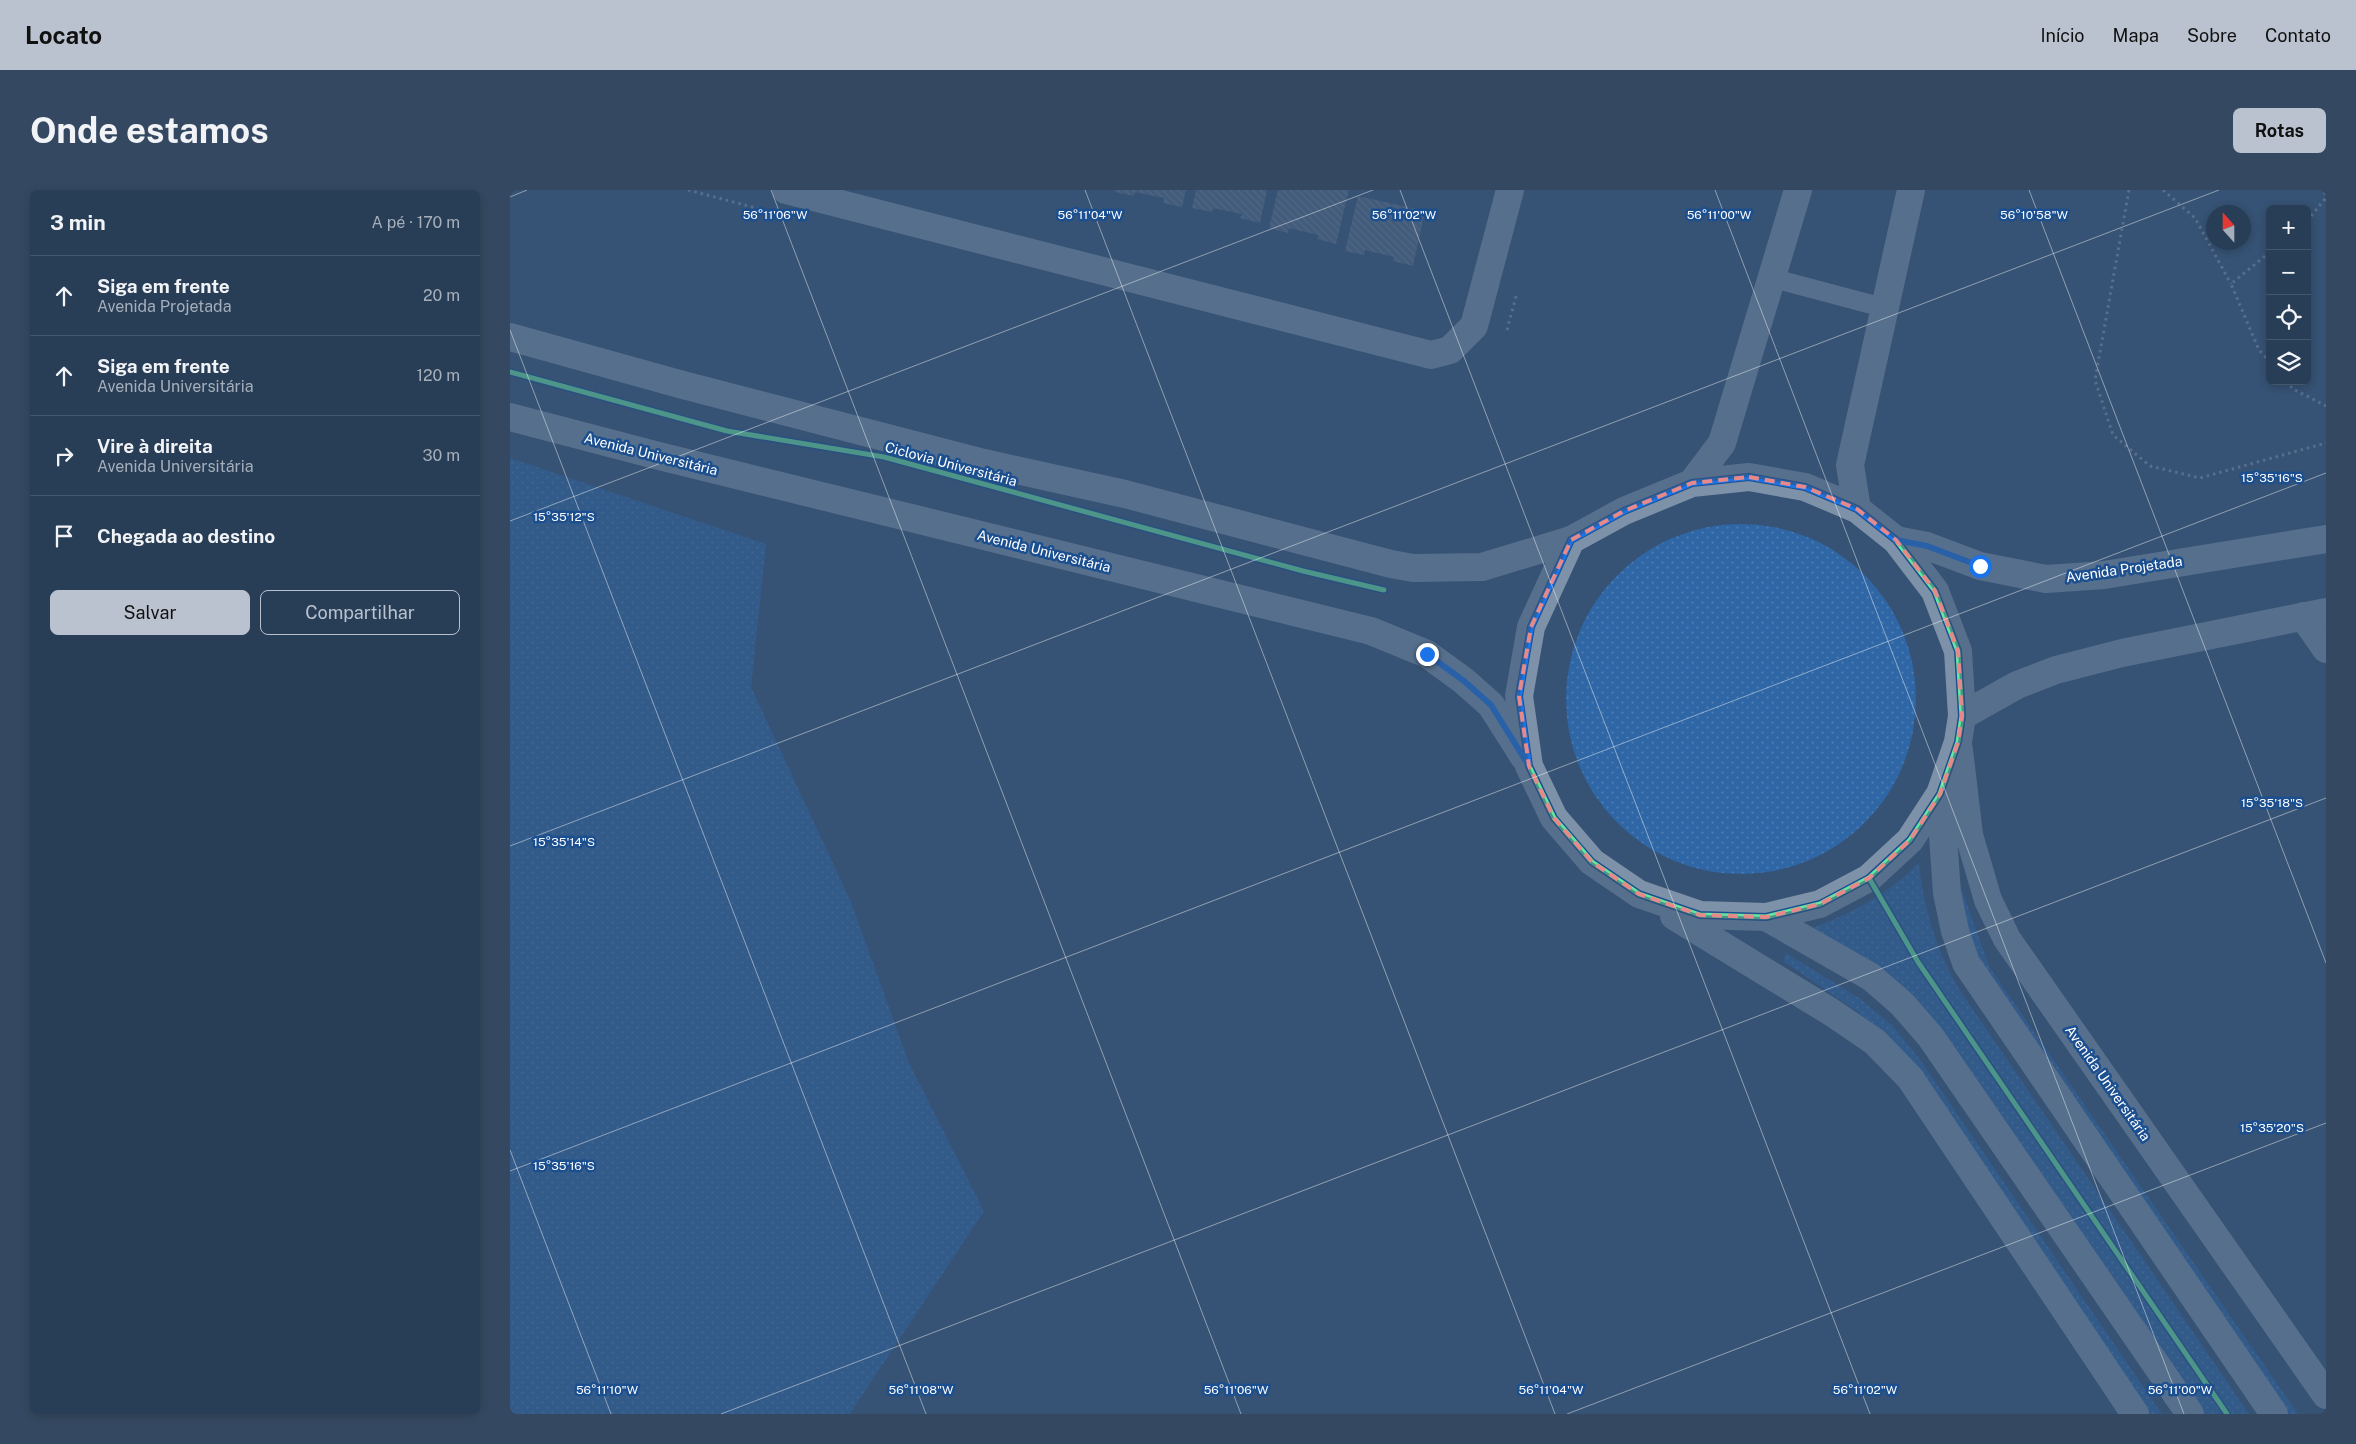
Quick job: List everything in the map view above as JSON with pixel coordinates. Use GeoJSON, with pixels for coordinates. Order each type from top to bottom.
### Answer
{"type":"FeatureCollection","features":[{"type":"Feature","properties":{"kind":"street"},"geometry":{"type":"LineString","coordinates":[[786,190],[1431,355],[1450,350],[1474,326],[1510,190]]}},
{"type":"Feature","properties":{"kind":"street"},"geometry":{"type":"LineString","coordinates":[[1692,483],[1722,443],[1798,190]]}},
{"type":"Feature","properties":{"kind":"street"},"geometry":{"type":"LineString","coordinates":[[1857,509],[1850,465],[1911,190]]}},
{"type":"Feature","properties":{"kind":"street","name":"Avenida Universitária"},"geometry":{"type":"LineString","coordinates":[[510,337],[683,386],[984,464],[1125,494],[1391,564],[1413,568],[1482,567],[1571,540],[1624,511],[1692,483],[1749,477],[1805,487],[1857,509],[1896,540],[1935,591],[1958,651],[1962,716],[1958,742],[1940,794],[1910,840],[1869,878],[1820,904],[1766,917],[1700,915],[1638,894]]}},
{"type":"Feature","properties":{"kind":"street","name":"Avenida Universitária"},"geometry":{"type":"LineString","coordinates":[[510,417],[659,456],[1372,631],[1427,654],[1464,681],[1491,705],[1529,766],[1554,818],[1592,862],[1638,894],[1831,1012],[1875,1042],[1910,1078],[2135,1414]]}},
{"type":"Feature","properties":{"kind":"street","name":"Avenida Projetada"},"geometry":{"type":"LineString","coordinates":[[1896,540],[1927,546],[1980,566],[2046,580],[2104,575],[2326,539]]}},
{"type":"Feature","properties":{"kind":"street","name":"Avenida Universitária"},"geometry":{"type":"LineString","coordinates":[[1529,766],[1519,696],[1531,627],[1571,540]]}},
{"type":"Feature","properties":{"kind":"street"},"geometry":{"type":"LineString","coordinates":[[1962,716],[2017,685],[2056,670],[2122,653],[2314,614],[2326,649]]}},
{"type":"Feature","properties":{"kind":"street","name":"Avenida Universitária"},"geometry":{"type":"LineString","coordinates":[[1958,742],[1968,835],[1988,900],[2007,939],[2326,1395]]}},
{"type":"Feature","properties":{"kind":"street","name":"Avenida Universitária"},"geometry":{"type":"LineString","coordinates":[[1940,794],[1947,893],[1955,932],[1966,963],[2274,1414]]}},
{"type":"Feature","properties":{"kind":"street","name":"Avenida Universitária"},"geometry":{"type":"LineString","coordinates":[[1766,917],[1871,976],[1902,1004],[1930,1036],[2190,1414]]}},
{"type":"Feature","properties":{"kind":"lane"},"geometry":{"type":"LineString","coordinates":[[1772,278],[1885,308]]}},
{"type":"Feature","properties":{"kind":"path"},"geometry":{"type":"LineString","coordinates":[[2129,190],[2096,380],[2112,435],[2150,466],[2200,478],[2326,443]]}},
{"type":"Feature","properties":{"kind":"path"},"geometry":{"type":"LineString","coordinates":[[2163,190],[2195,218],[2231,284],[2259,350],[2266,358]]}},
{"type":"Feature","properties":{"kind":"path"},"geometry":{"type":"LineString","coordinates":[[2311,216],[2325,199],[2325,190]]}},
{"type":"Feature","properties":{"kind":"path"},"geometry":{"type":"LineString","coordinates":[[2231,284],[2266,255]]}},
{"type":"Feature","properties":{"kind":"path"},"geometry":{"type":"LineString","coordinates":[[2290,385],[2293,389],[2326,406]]}},
{"type":"Feature","properties":{"kind":"highlighted area"},"geometry":{"type":"Polygon","coordinates":[[[1749,477],[1805,487],[1857,509],[1896,540],[1935,591],[1958,651],[1962,716],[1958,742],[1940,794],[1910,840],[1869,878],[1820,904],[1766,917],[1700,915],[1639,894],[1592,862],[1554,818],[1529,766],[1519,696],[1531,627],[1571,540],[1624,511],[1692,483],[1749,477]]]}},
{"type":"Feature","properties":{"kind":"shaded area"},"geometry":{"type":"Polygon","coordinates":[[[510,458],[766,544],[751,687],[851,902],[909,1063],[984,1211],[850,1414],[510,1414],[510,458]]]}},
{"type":"Feature","properties":{"kind":"shaded area"},"geometry":{"type":"Polygon","coordinates":[[[1741,524],[1775,527],[1808,537],[1838,553],[1865,575],[1887,602],[1903,632],[1913,665],[1916,699],[1913,733],[1903,766],[1887,796],[1865,823],[1838,845],[1808,861],[1775,871],[1741,874],[1707,871],[1674,861],[1644,845],[1617,823],[1595,796],[1579,766],[1569,733],[1566,699],[1569,665],[1579,632],[1595,602],[1617,575],[1644,553],[1674,537],[1707,527],[1741,524]]]}},
{"type":"Feature","properties":{"kind":"shaded area"},"geometry":{"type":"Polygon","coordinates":[[[1951,860],[1990,968],[2298,1414],[2283,1414],[1971,953],[1951,860]]]}},
{"type":"Feature","properties":{"kind":"shaded area"},"geometry":{"type":"Polygon","coordinates":[[[1919,863],[1927,911],[1943,957],[1957,986],[2249,1414],[2198,1414],[1937,1032],[1807,930],[1867,903],[1892,886],[1919,863]]]}},
{"type":"Feature","properties":{"kind":"shaded area"},"geometry":{"type":"Polygon","coordinates":[[[1786,953],[1859,998],[1892,1025],[1919,1058],[2162,1414],[2144,1414],[1879,1032],[1855,1010],[1783,961],[1786,953]]]}},
{"type":"Feature","properties":{"kind":"building"},"geometry":{"type":"Polygon","coordinates":[[[1115,190],[1186,190],[1182,207],[1163,203],[1164,198],[1135,192],[1134,196],[1115,192],[1115,190]]]}},
{"type":"Feature","properties":{"kind":"building"},"geometry":{"type":"Polygon","coordinates":[[[1196,190],[1267,190],[1260,223],[1240,218],[1242,214],[1213,208],[1212,212],[1192,208],[1196,190]]]}},
{"type":"Feature","properties":{"kind":"building"},"geometry":{"type":"Polygon","coordinates":[[[1278,190],[1349,190],[1336,244],[1317,239],[1318,235],[1289,228],[1288,233],[1269,228],[1278,190]]]}},
{"type":"Feature","properties":{"kind":"building"},"geometry":{"type":"Polygon","coordinates":[[[1358,196],[1425,211],[1413,266],[1393,261],[1394,257],[1365,250],[1364,255],[1345,251],[1358,196]]]}},
{"type":"Feature","properties":{"kind":"cycle path","name":"Ciclovia Universitária"},"geometry":{"type":"LineString","coordinates":[[510,372],[727,431],[884,457],[1303,571],[1384,590]]}},
{"type":"Feature","properties":{"kind":"cycle path"},"geometry":{"type":"LineString","coordinates":[[1749,477],[1805,487],[1857,509],[1896,540],[1935,591],[1958,651],[1962,716],[1958,742],[1940,794],[1910,840],[1869,878],[1820,904],[1766,917],[1700,915],[1639,894],[1592,862],[1554,818],[1529,766],[1519,696],[1531,627],[1571,540],[1624,511],[1692,483],[1749,477]]}},
{"type":"Feature","properties":{"kind":"cycle path"},"geometry":{"type":"LineString","coordinates":[[1869,878],[1918,962],[2227,1414]]}},
{"type":"Feature","properties":{"kind":"route"},"geometry":{"type":"LineString","coordinates":[[1427,654],[1464,681],[1491,705],[1529,766],[1519,696],[1531,627],[1571,540],[1624,511],[1692,483],[1749,477],[1805,487],[1857,509],[1896,540],[1927,546],[1980,566]]}}]}
